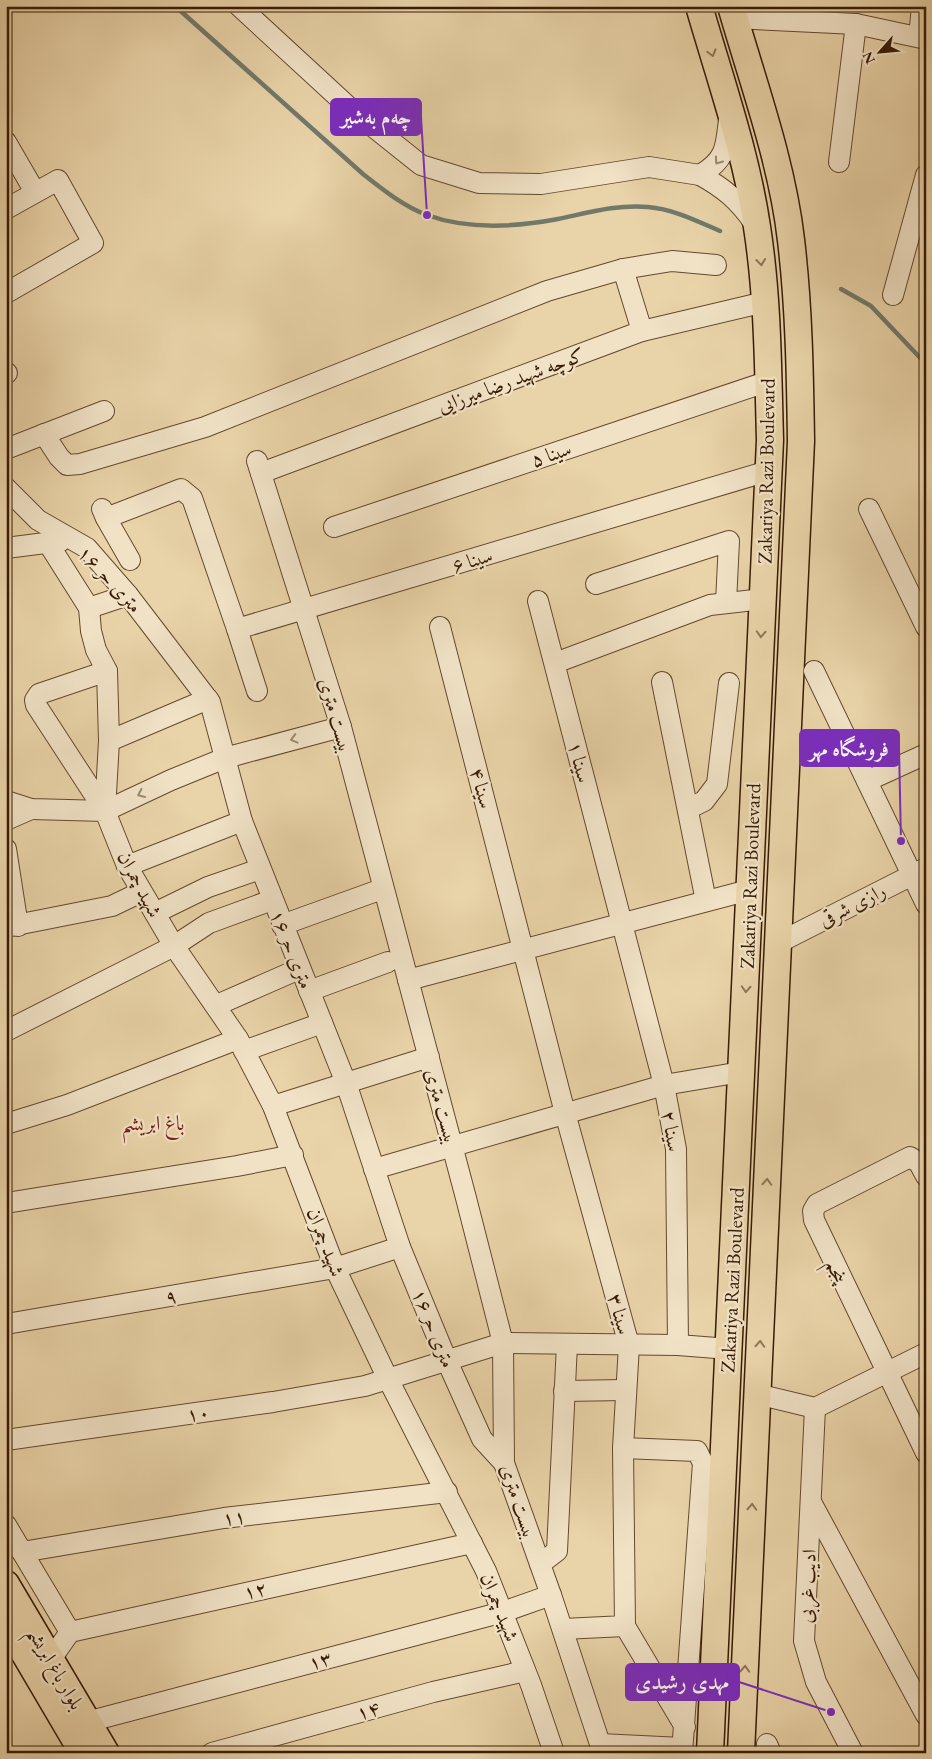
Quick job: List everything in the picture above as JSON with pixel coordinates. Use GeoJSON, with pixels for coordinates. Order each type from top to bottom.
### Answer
{"type":"FeatureCollection","features":[{"type":"Feature","properties":{"kind":"main road","name":"Zakariya Razi Boulevard"},"geometry":{"type":"LineString","coordinates":[[699,6],[748,180],[757,227],[765,302],[769,381],[768,471],[729,1349],[712,1486],[711,1741]]}},
{"type":"Feature","properties":{"kind":"main road","name":"Zakariya Razi Boulevard"},"geometry":{"type":"LineString","coordinates":[[733,12],[778,173],[791,240],[799,344],[801,441],[741,1753]]}},
{"type":"Feature","properties":{"kind":"main road"},"geometry":{"type":"LineString","coordinates":[[748,941],[778,943]]}},
{"type":"Feature","properties":{"kind":"main road","name":"بلوار باغ ابریشم"},"geometry":{"type":"LineString","coordinates":[[6,1584],[51,1672],[75,1713],[106,1753]]}},
{"type":"Feature","properties":{"kind":"main road","name":"بلوار باغ ابریشم"},"geometry":{"type":"LineString","coordinates":[[6,1622],[51,1672]]}},
{"type":"Feature","properties":{"kind":"main road","name":"بلوار باغ ابریشم"},"geometry":{"type":"LineString","coordinates":[[75,1713],[83,1753]]}},
{"type":"Feature","properties":{"kind":"street"},"geometry":{"type":"LineString","coordinates":[[239,6],[352,110],[421,165],[479,182],[541,184],[649,167],[700,175],[719,185],[740,203],[757,227]]}},
{"type":"Feature","properties":{"kind":"street"},"geometry":{"type":"LineString","coordinates":[[733,12],[851,18],[922,38],[922,6]]}},
{"type":"Feature","properties":{"kind":"street"},"geometry":{"type":"LineString","coordinates":[[839,162],[851,18]]}},
{"type":"Feature","properties":{"kind":"street"},"geometry":{"type":"LineString","coordinates":[[700,175],[715,167],[726,150],[730,115]]}},
{"type":"Feature","properties":{"kind":"street"},"geometry":{"type":"LineString","coordinates":[[6,142],[35,192]]}},
{"type":"Feature","properties":{"kind":"street"},"geometry":{"type":"LineString","coordinates":[[894,295],[926,174]]}},
{"type":"Feature","properties":{"kind":"street"},"geometry":{"type":"LineString","coordinates":[[6,209],[58,180],[93,243],[6,293]]}},
{"type":"Feature","properties":{"kind":"street"},"geometry":{"type":"LineString","coordinates":[[44,434],[58,457],[67,465],[80,464],[205,428],[547,291],[623,269],[672,261],[716,265]]}},
{"type":"Feature","properties":{"kind":"street"},"geometry":{"type":"LineString","coordinates":[[623,269],[642,331]]}},
{"type":"Feature","properties":{"kind":"street","name":"کوچه شهید رضا میرزایی"},"geometry":{"type":"LineString","coordinates":[[259,467],[642,331],[765,302]]}},
{"type":"Feature","properties":{"kind":"street","name":"سینا ۵"},"geometry":{"type":"LineString","coordinates":[[334,527],[769,381]]}},
{"type":"Feature","properties":{"kind":"street"},"geometry":{"type":"LineString","coordinates":[[6,448],[104,411]]}},
{"type":"Feature","properties":{"kind":"street","name":"بیست متری"},"geometry":{"type":"LineString","coordinates":[[259,467],[341,727],[382,889],[452,1144],[502,1343],[504,1463],[563,1629],[601,1748]]}},
{"type":"Feature","properties":{"kind":"street","name":"سینا ۶"},"geometry":{"type":"LineString","coordinates":[[237,629],[768,471]]}},
{"type":"Feature","properties":{"kind":"street","name":"۱۶ متری حر"},"geometry":{"type":"LineString","coordinates":[[6,488],[38,520],[88,548],[128,595],[208,699],[242,821],[346,1083],[400,1247],[447,1361],[482,1439],[504,1463]]}},
{"type":"Feature","properties":{"kind":"street"},"geometry":{"type":"LineString","coordinates":[[130,560],[104,514],[181,489],[187,492],[192,498],[257,691]]}},
{"type":"Feature","properties":{"kind":"street"},"geometry":{"type":"LineString","coordinates":[[869,509],[926,627]]}},
{"type":"Feature","properties":{"kind":"street"},"geometry":{"type":"LineString","coordinates":[[6,548],[73,540]]}},
{"type":"Feature","properties":{"kind":"street"},"geometry":{"type":"LineString","coordinates":[[596,584],[729,541],[726,603]]}},
{"type":"Feature","properties":{"kind":"street"},"geometry":{"type":"LineString","coordinates":[[48,543],[89,608],[90,632],[107,671],[109,741],[105,811]]}},
{"type":"Feature","properties":{"kind":"street"},"geometry":{"type":"LineString","coordinates":[[89,608],[128,595]]}},
{"type":"Feature","properties":{"kind":"street"},"geometry":{"type":"LineString","coordinates":[[555,663],[710,605],[762,599]]}},
{"type":"Feature","properties":{"kind":"street","name":"۱ سینا"},"geometry":{"type":"LineString","coordinates":[[538,601],[621,924]]}},
{"type":"Feature","properties":{"kind":"street","name":"سینا ۴"},"geometry":{"type":"LineString","coordinates":[[440,627],[524,950]]}},
{"type":"Feature","properties":{"kind":"street"},"geometry":{"type":"LineString","coordinates":[[105,811],[36,706],[35,700],[39,694],[107,671]]}},
{"type":"Feature","properties":{"kind":"street"},"geometry":{"type":"LineString","coordinates":[[814,671],[867,782],[918,872],[926,904]]}},
{"type":"Feature","properties":{"kind":"street"},"geometry":{"type":"LineString","coordinates":[[662,682],[706,901]]}},
{"type":"Feature","properties":{"kind":"street"},"geometry":{"type":"LineString","coordinates":[[688,809],[704,800],[717,784],[729,683]]}},
{"type":"Feature","properties":{"kind":"street"},"geometry":{"type":"LineString","coordinates":[[109,741],[208,699]]}},
{"type":"Feature","properties":{"kind":"street"},"geometry":{"type":"LineString","coordinates":[[6,801],[31,809],[105,811],[171,780],[225,758],[341,727]]}},
{"type":"Feature","properties":{"kind":"street"},"geometry":{"type":"LineString","coordinates":[[867,782],[926,754]]}},
{"type":"Feature","properties":{"kind":"street"},"geometry":{"type":"LineString","coordinates":[[6,820],[31,809]]}},
{"type":"Feature","properties":{"kind":"street","name":"شهید چمران"},"geometry":{"type":"LineString","coordinates":[[105,811],[127,866],[174,946],[217,1005],[241,1045],[272,1106],[293,1155],[335,1268],[388,1379],[472,1543],[502,1612],[554,1753]]}},
{"type":"Feature","properties":{"kind":"street"},"geometry":{"type":"LineString","coordinates":[[127,866],[242,821]]}},
{"type":"Feature","properties":{"kind":"street"},"geometry":{"type":"LineString","coordinates":[[6,849],[12,927],[112,906],[142,892]]}},
{"type":"Feature","properties":{"kind":"street"},"geometry":{"type":"LineString","coordinates":[[155,913],[208,887],[260,869]]}},
{"type":"Feature","properties":{"kind":"street","name":"رازی شرقی"},"geometry":{"type":"LineString","coordinates":[[778,943],[918,872]]}},
{"type":"Feature","properties":{"kind":"street"},"geometry":{"type":"LineString","coordinates":[[282,925],[382,889]]}},
{"type":"Feature","properties":{"kind":"street"},"geometry":{"type":"LineString","coordinates":[[408,980],[749,890]]}},
{"type":"Feature","properties":{"kind":"street"},"geometry":{"type":"LineString","coordinates":[[6,1031],[174,946],[209,923],[272,900]]}},
{"type":"Feature","properties":{"kind":"street","name":"سینا ۲"},"geometry":{"type":"LineString","coordinates":[[621,924],[664,1085],[676,1149],[678,1345]]}},
{"type":"Feature","properties":{"kind":"street","name":"سینا ۳"},"geometry":{"type":"LineString","coordinates":[[524,950],[565,1113],[629,1345],[623,1448],[625,1626]]}},
{"type":"Feature","properties":{"kind":"street"},"geometry":{"type":"LineString","coordinates":[[308,991],[388,962]]}},
{"type":"Feature","properties":{"kind":"street"},"geometry":{"type":"LineString","coordinates":[[217,1005],[299,968]]}},
{"type":"Feature","properties":{"kind":"street"},"geometry":{"type":"LineString","coordinates":[[6,1124],[241,1045],[322,1023]]}},
{"type":"Feature","properties":{"kind":"street"},"geometry":{"type":"LineString","coordinates":[[272,1106],[429,1057]]}},
{"type":"Feature","properties":{"kind":"street"},"geometry":{"type":"LineString","coordinates":[[374,1169],[452,1144],[664,1085],[741,1072]]}},
{"type":"Feature","properties":{"kind":"street"},"geometry":{"type":"LineString","coordinates":[[6,1202],[236,1166],[293,1155]]}},
{"type":"Feature","properties":{"kind":"street","name":"پنجم"},"geometry":{"type":"LineString","coordinates":[[926,1176],[919,1163],[910,1157],[817,1204],[813,1211],[814,1220],[886,1374],[926,1453]]}},
{"type":"Feature","properties":{"kind":"street","name":"۹"},"geometry":{"type":"LineString","coordinates":[[6,1324],[335,1268],[400,1247]]}},
{"type":"Feature","properties":{"kind":"street","name":"۱۰"},"geometry":{"type":"LineString","coordinates":[[6,1440],[273,1402],[365,1386],[502,1343],[678,1345],[729,1349]]}},
{"type":"Feature","properties":{"kind":"street"},"geometry":{"type":"LineString","coordinates":[[540,1564],[557,1550],[567,1344]]}},
{"type":"Feature","properties":{"kind":"street"},"geometry":{"type":"LineString","coordinates":[[758,1394],[815,1408],[926,1353]]}},
{"type":"Feature","properties":{"kind":"street"},"geometry":{"type":"LineString","coordinates":[[564,1391],[625,1390]]}},
{"type":"Feature","properties":{"kind":"street","name":"ادیب غربی"},"geometry":{"type":"LineString","coordinates":[[815,1408],[804,1641],[816,1682],[853,1753]]}},
{"type":"Feature","properties":{"kind":"street"},"geometry":{"type":"LineString","coordinates":[[601,1748],[682,1751],[712,1486],[697,1450],[623,1448]]}},
{"type":"Feature","properties":{"kind":"street","name":"۱۱"},"geometry":{"type":"LineString","coordinates":[[22,1552],[224,1518],[447,1492]]}},
{"type":"Feature","properties":{"kind":"street"},"geometry":{"type":"LineString","coordinates":[[811,1502],[926,1715]]}},
{"type":"Feature","properties":{"kind":"street"},"geometry":{"type":"LineString","coordinates":[[6,1525],[70,1632],[51,1672]]}},
{"type":"Feature","properties":{"kind":"street","name":"۱۲"},"geometry":{"type":"LineString","coordinates":[[70,1632],[472,1543]]}},
{"type":"Feature","properties":{"kind":"street","name":"۱۳"},"geometry":{"type":"LineString","coordinates":[[75,1713],[502,1612],[551,1595]]}},
{"type":"Feature","properties":{"kind":"street"},"geometry":{"type":"LineString","coordinates":[[563,1629],[625,1626],[684,1727],[711,1741]]}},
{"type":"Feature","properties":{"kind":"street","name":"۱۴"},"geometry":{"type":"LineString","coordinates":[[212,1753],[433,1692],[525,1671]]}},
{"type":"Feature","properties":{"kind":"waterway"},"geometry":{"type":"LineString","coordinates":[[175,6],[363,174],[401,202],[427,215],[459,223],[492,226],[542,222],[614,208],[637,206],[657,208],[676,213],[720,231]]}},
{"type":"Feature","properties":{"kind":"waterway"},"geometry":{"type":"LineString","coordinates":[[841,289],[871,306],[926,364]]}},
{"type":"Feature","properties":{"kind":"place","name":"چەم بەشیر"},"geometry":{"type":"Point","coordinates":[427,215]}},
{"type":"Feature","properties":{"kind":"place","name":"فروشگاه مهر"},"geometry":{"type":"Point","coordinates":[901,841]}},
{"type":"Feature","properties":{"kind":"place","name":"مهدی رشیدی"},"geometry":{"type":"Point","coordinates":[831,1712]}},
{"type":"Feature","properties":{"kind":"district","name":"باغ ابریشم"},"geometry":{"type":"Point","coordinates":[153,1122]}}]}
